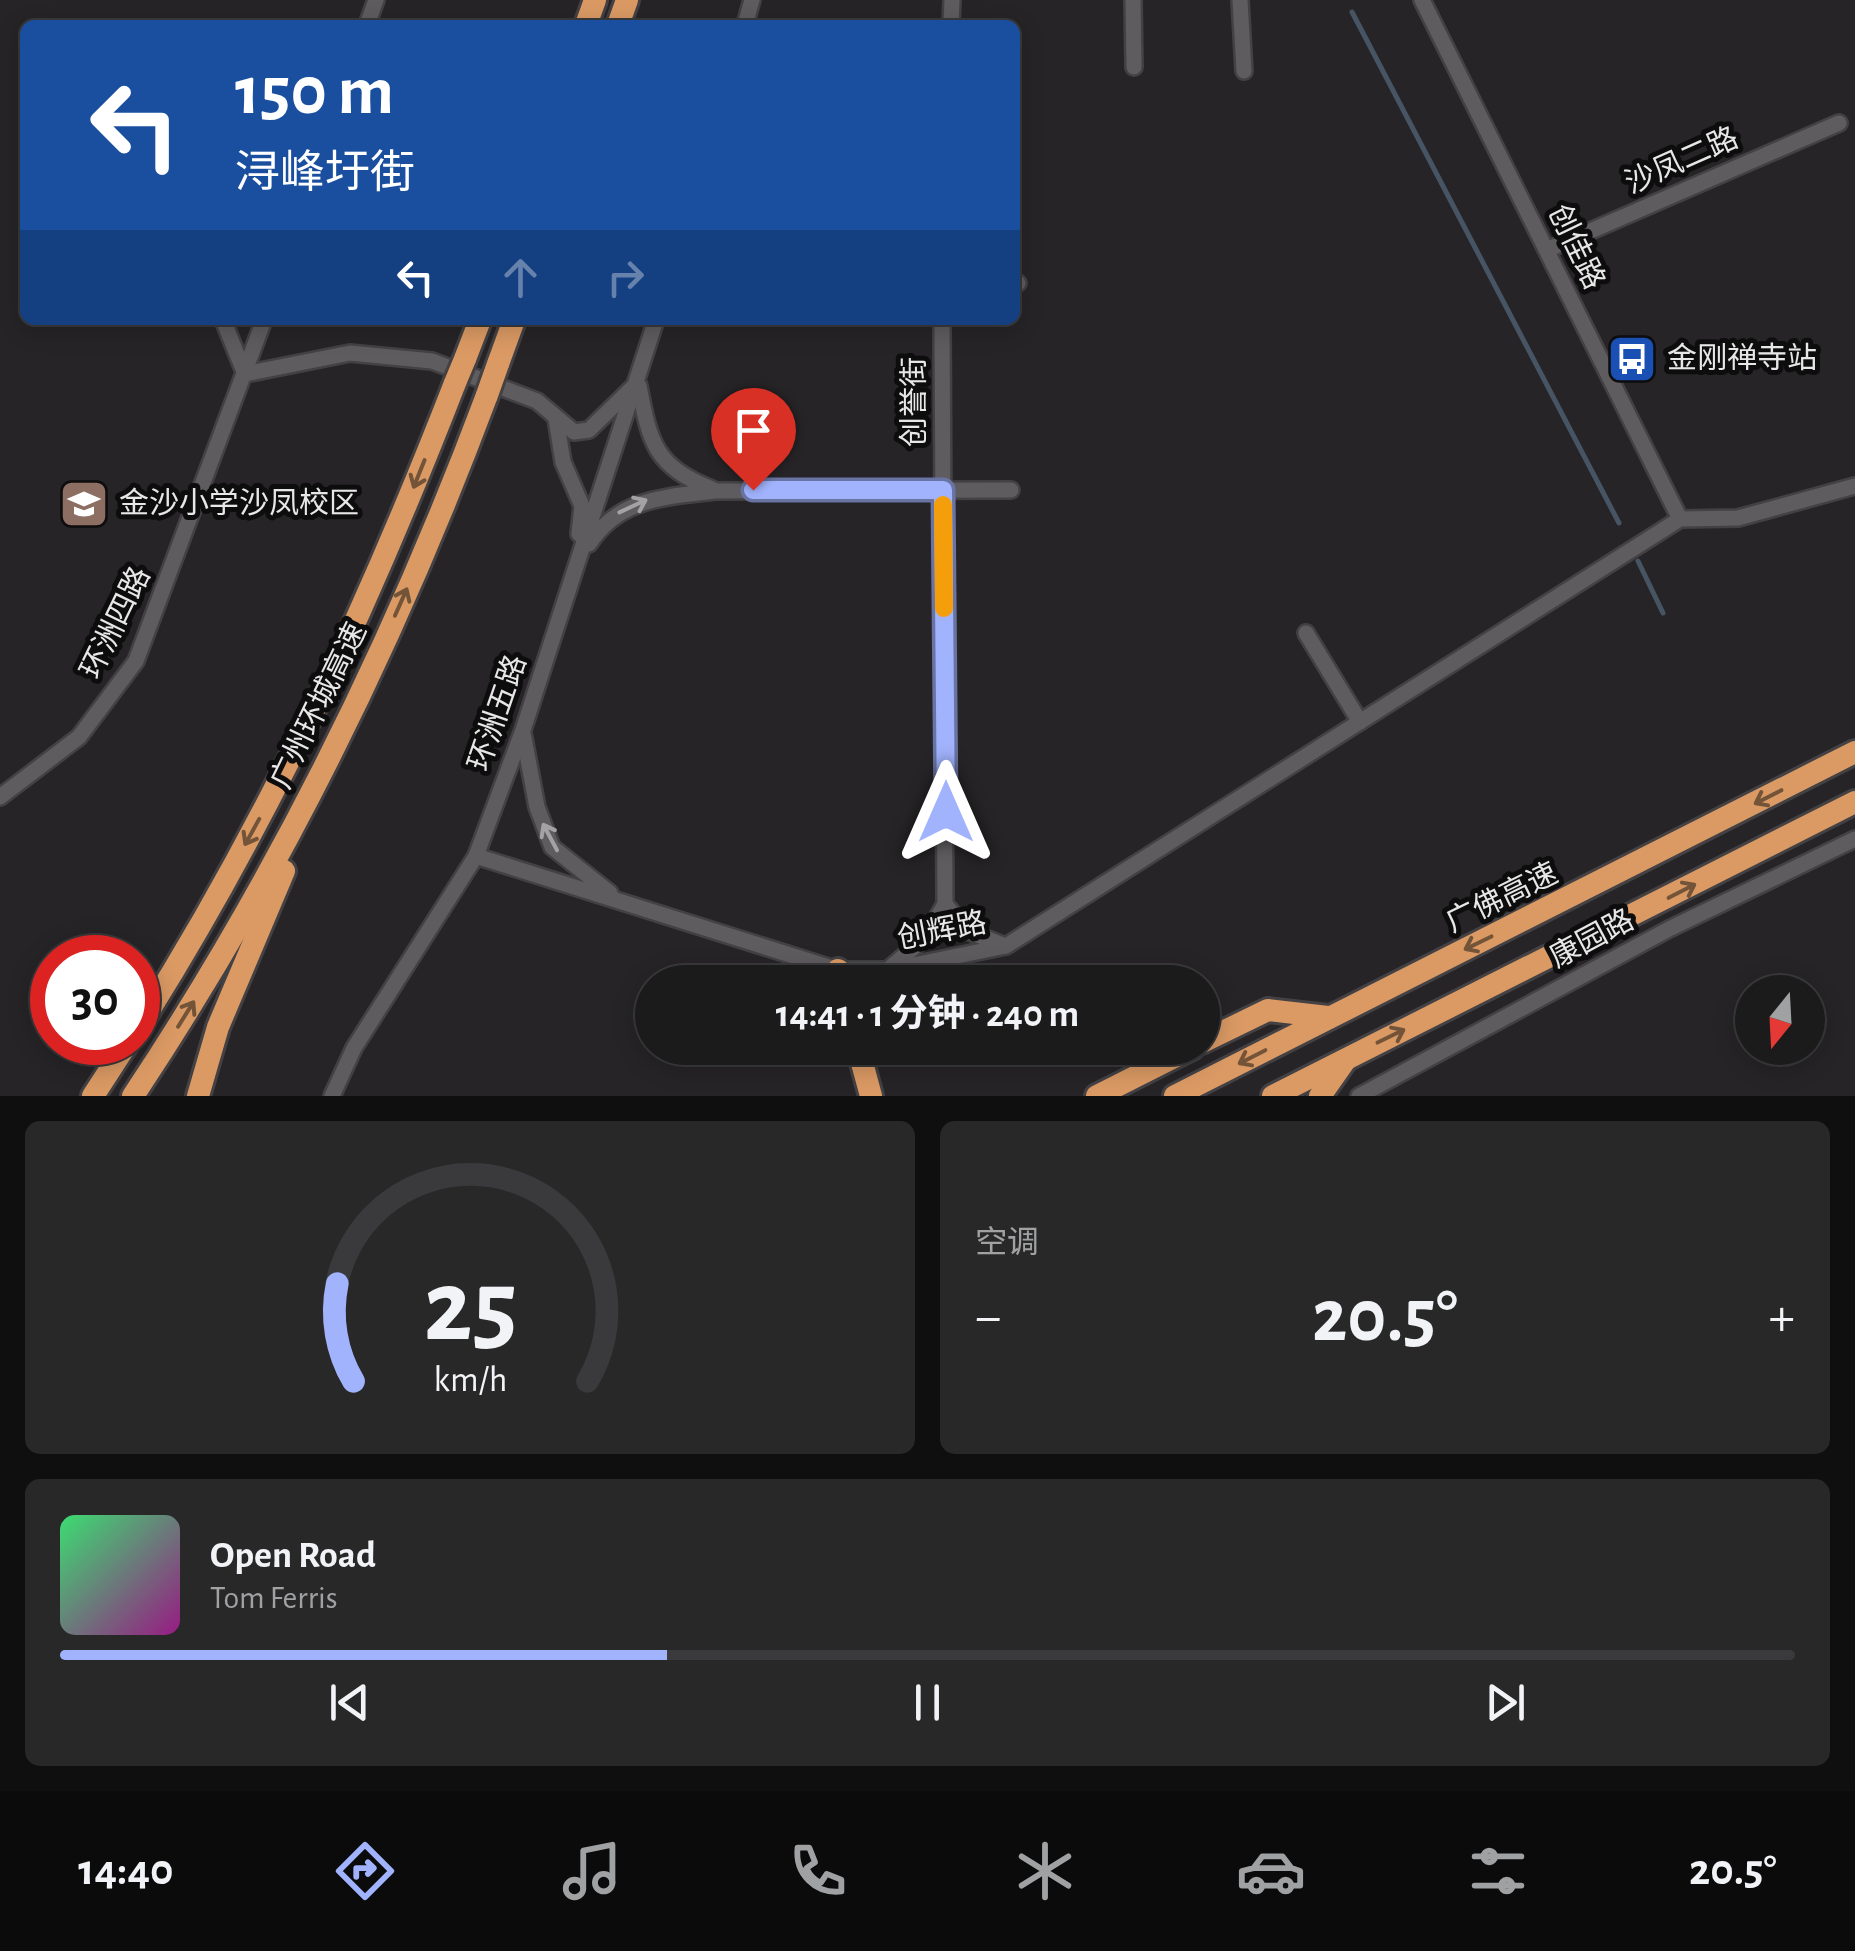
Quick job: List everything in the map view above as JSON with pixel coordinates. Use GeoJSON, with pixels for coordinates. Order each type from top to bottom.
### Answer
{"type":"FeatureCollection","features":[{"type":"Feature","properties":{"kind":"highway","name":"广州环城高速"},"geometry":{"type":"LineString","coordinates":[[160,991],[229,875],[319,702],[386,555],[478,325]]}},
{"type":"Feature","properties":{"kind":"highway","name":"广州环城高速"},"geometry":{"type":"LineString","coordinates":[[134,1096],[256,897],[353,711],[487,395],[512,325]]}},
{"type":"Feature","properties":{"kind":"highway"},"geometry":{"type":"LineString","coordinates":[[198,1096],[208,1052],[228,1002],[384,640]]}},
{"type":"Feature","properties":{"kind":"highway","name":"广佛高速"},"geometry":{"type":"LineString","coordinates":[[1175,1096],[1855,752]]}},
{"type":"Feature","properties":{"kind":"highway"},"geometry":{"type":"LineString","coordinates":[[1273,1096],[1855,802]]}},
{"type":"Feature","properties":{"kind":"highway"},"geometry":{"type":"LineString","coordinates":[[1220,1033],[1268,1010],[1328,1017]]}},
{"type":"Feature","properties":{"kind":"highway"},"geometry":{"type":"LineString","coordinates":[[1320,1096],[1346,1058]]}},
{"type":"Feature","properties":{"kind":"highway"},"geometry":{"type":"LineString","coordinates":[[93,1096],[113,1065]]}},
{"type":"Feature","properties":{"kind":"highway"},"geometry":{"type":"LineString","coordinates":[[863,1065],[871,1096]]}},
{"type":"Feature","properties":{"kind":"highway"},"geometry":{"type":"LineString","coordinates":[[1097,1096],[1158,1065]]}},
{"type":"Feature","properties":{"kind":"street"},"geometry":{"type":"LineString","coordinates":[[1133,0],[1134,67]]}},
{"type":"Feature","properties":{"kind":"street"},"geometry":{"type":"LineString","coordinates":[[1227,0],[1241,0],[1244,71]]}},
{"type":"Feature","properties":{"kind":"street","name":"创佳路"},"geometry":{"type":"LineString","coordinates":[[1422,0],[1680,519]]}},
{"type":"Feature","properties":{"kind":"street","name":"沙凤二路"},"geometry":{"type":"LineString","coordinates":[[1548,250],[1839,123]]}},
{"type":"Feature","properties":{"kind":"street"},"geometry":{"type":"LineString","coordinates":[[225,325],[245,374],[350,353],[399,355],[432,361],[525,396],[545,406],[574,432],[589,430],[638,382]]}},
{"type":"Feature","properties":{"kind":"street","name":"环洲四路"},"geometry":{"type":"LineString","coordinates":[[0,796],[79,737],[136,661],[262,325]]}},
{"type":"Feature","properties":{"kind":"street","name":"环洲五路"},"geometry":{"type":"LineString","coordinates":[[332,1096],[354,1048],[476,856],[522,730],[655,325]]}},
{"type":"Feature","properties":{"kind":"street","name":"创誉街"},"geometry":{"type":"LineString","coordinates":[[942,325],[945,904]]}},
{"type":"Feature","properties":{"kind":"street"},"geometry":{"type":"LineString","coordinates":[[638,382],[654,448],[683,477],[715,490]]}},
{"type":"Feature","properties":{"kind":"street"},"geometry":{"type":"LineString","coordinates":[[556,418],[563,462],[582,506],[576,564]]}},
{"type":"Feature","properties":{"kind":"street"},"geometry":{"type":"LineString","coordinates":[[894,965],[925,938],[945,904],[968,931],[1006,946],[1680,519],[1738,518],[1855,486]]}},
{"type":"Feature","properties":{"kind":"street"},"geometry":{"type":"LineString","coordinates":[[576,564],[611,516],[647,499],[715,490],[1012,490]]}},
{"type":"Feature","properties":{"kind":"street"},"geometry":{"type":"LineString","coordinates":[[1306,632],[1360,722]]}},
{"type":"Feature","properties":{"kind":"street"},"geometry":{"type":"LineString","coordinates":[[522,730],[537,807],[552,847],[621,901]]}},
{"type":"Feature","properties":{"kind":"street","name":"康园路"},"geometry":{"type":"LineString","coordinates":[[1359,1096],[1669,929],[1855,839]]}},
{"type":"Feature","properties":{"kind":"street","name":"创辉路"},"geometry":{"type":"LineString","coordinates":[[476,856],[807,965]]}},
{"type":"Feature","properties":{"kind":"street","name":"创辉路"},"geometry":{"type":"LineString","coordinates":[[913,965],[1006,946]]}},
{"type":"Feature","properties":{"kind":"waterway"},"geometry":{"type":"LineString","coordinates":[[1352,12],[1619,523]]}},
{"type":"Feature","properties":{"kind":"waterway"},"geometry":{"type":"LineString","coordinates":[[1638,561],[1663,613]]}},
{"type":"Feature","properties":{"kind":"slow traffic"},"geometry":{"type":"LineString","coordinates":[[943,505],[944,608]]}},
{"type":"Feature","properties":{"kind":"place","name":"金刚禅寺站"},"geometry":{"type":"Point","coordinates":[1632,359]}},
{"type":"Feature","properties":{"kind":"place","name":"金沙小学沙凤校区"},"geometry":{"type":"Point","coordinates":[84,504]}},
{"type":"Feature","properties":{"kind":"route"},"geometry":{"type":"LineString","coordinates":[[753,490],[943,490],[946,812]]}}]}
